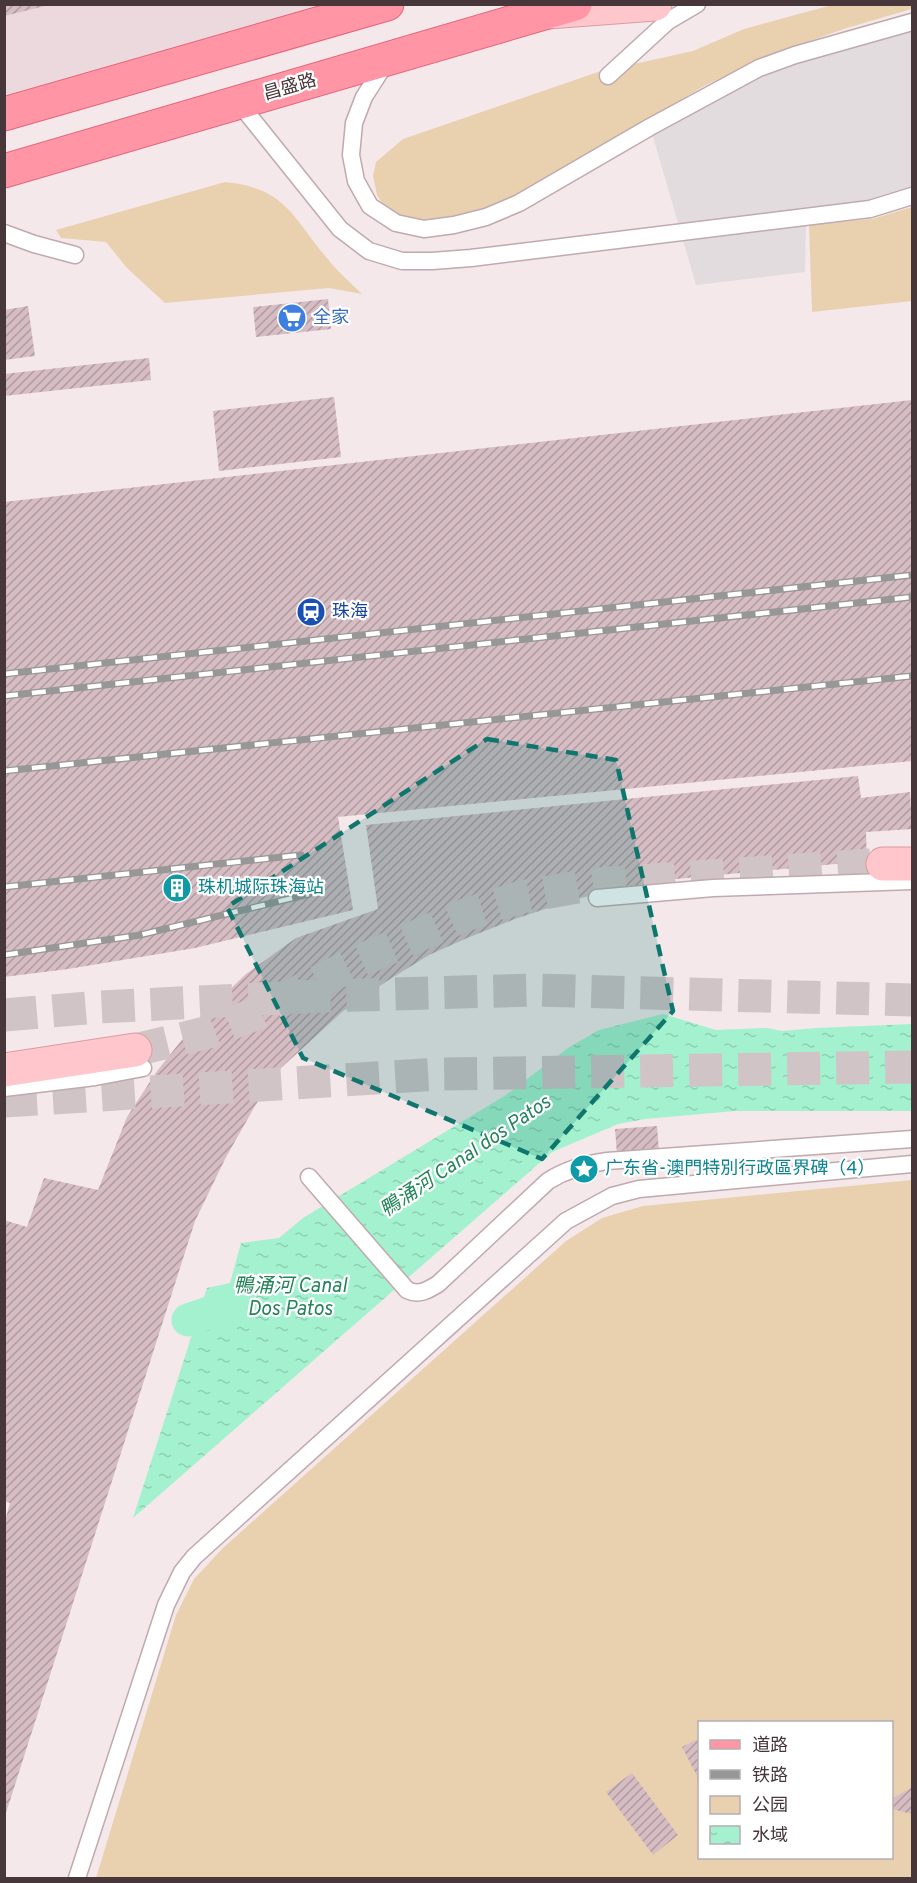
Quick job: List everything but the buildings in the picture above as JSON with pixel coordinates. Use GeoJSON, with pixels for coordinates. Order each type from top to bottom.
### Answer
{"type":"FeatureCollection","features":[{"type":"Feature","properties":{"kind":"main road"},"geometry":{"type":"LineString","coordinates":[[4,114],[387,4]]}},
{"type":"Feature","properties":{"kind":"main road"},"geometry":{"type":"LineString","coordinates":[[561,8],[655,4]]}},
{"type":"Feature","properties":{"kind":"main road","name":"昌盛路"},"geometry":{"type":"LineString","coordinates":[[4,171],[561,8]]}},
{"type":"Feature","properties":{"kind":"main road"},"geometry":{"type":"LineString","coordinates":[[4,1070],[139,1059]]}},
{"type":"Feature","properties":{"kind":"lane"},"geometry":{"type":"LineString","coordinates":[[608,76],[668,21],[697,4]]}},
{"type":"Feature","properties":{"kind":"lane"},"geometry":{"type":"LineString","coordinates":[[387,60],[364,97],[354,123],[351,155],[356,181],[370,206],[396,224],[424,229],[486,217],[519,203],[650,127],[759,68],[795,55],[912,22]]}},
{"type":"Feature","properties":{"kind":"lane"},"geometry":{"type":"LineString","coordinates":[[239,103],[340,229],[369,251],[402,261],[471,258],[870,209],[912,196]]}},
{"type":"Feature","properties":{"kind":"lane"},"geometry":{"type":"LineString","coordinates":[[4,233],[75,255]]}},
{"type":"Feature","properties":{"kind":"lane"},"geometry":{"type":"LineString","coordinates":[[597,898],[906,867]]}},
{"type":"Feature","properties":{"kind":"lane"},"geometry":{"type":"LineString","coordinates":[[4,1088],[95,1077],[139,1059]]}},
{"type":"Feature","properties":{"kind":"lane"},"geometry":{"type":"LineString","coordinates":[[309,1177],[407,1290],[420,1293],[438,1284],[548,1182],[562,1172],[584,1164],[912,1139]]}},
{"type":"Feature","properties":{"kind":"lane"},"geometry":{"type":"LineString","coordinates":[[77,1878],[166,1605],[182,1572],[200,1551],[566,1221],[612,1196],[639,1189],[912,1164]]}},
{"type":"Feature","properties":{"kind":"highlighted area"},"geometry":{"type":"Polygon","coordinates":[[[487,739],[616,760],[673,1011],[542,1159],[303,1058],[227,907],[487,739]]]}},
{"type":"Feature","properties":{"kind":"shaded area"},"geometry":{"type":"Polygon","coordinates":[[[5,5],[382,5],[5,112],[5,5]]]}},
{"type":"Feature","properties":{"kind":"shaded area"},"geometry":{"type":"Polygon","coordinates":[[[912,12],[912,204],[806,222],[805,272],[696,285],[649,123],[770,57],[912,12]]]}},
{"type":"Feature","properties":{"kind":"green space"},"geometry":{"type":"Polygon","coordinates":[[[832,5],[912,5],[912,9],[850,27],[769,55],[704,86],[551,177],[485,210],[427,223],[410,220],[386,209],[377,195],[373,176],[376,162],[403,139],[598,72],[693,51],[744,29],[832,5]]]}},
{"type":"Feature","properties":{"kind":"green space"},"geometry":{"type":"Polygon","coordinates":[[[225,182],[261,190],[285,206],[330,262],[362,294],[329,288],[165,303],[127,268],[106,242],[61,238],[56,230],[225,182]]]}},
{"type":"Feature","properties":{"kind":"green space"},"geometry":{"type":"Polygon","coordinates":[[[912,207],[912,301],[812,312],[809,225],[872,219],[912,207]]]}},
{"type":"Feature","properties":{"kind":"green space"},"geometry":{"type":"Polygon","coordinates":[[[912,1180],[912,1878],[96,1878],[176,1615],[194,1579],[223,1548],[566,1241],[602,1218],[643,1206],[912,1180]]]}},
{"type":"Feature","properties":{"kind":"water","name":"鴨涌河 Canal Dos Patos"},"geometry":{"type":"Polygon","coordinates":[[[663,1014],[716,1030],[767,1028],[782,1031],[912,1024],[912,1111],[735,1111],[645,1119],[618,1124],[552,1152],[133,1518],[207,1288],[230,1283],[241,1243],[279,1238],[303,1218],[506,1095],[568,1048],[599,1030],[663,1014]]]}},
{"type":"Feature","properties":{"kind":"waterway","name":"鴨涌河 Canal dos Patos"},"geometry":{"type":"LineString","coordinates":[[188,1320],[240,1302]]}},
{"type":"Feature","properties":{"kind":"tunnel"},"geometry":{"type":"LineString","coordinates":[[135,1050],[209,1032],[253,1015],[355,963],[465,915],[521,897],[595,884],[883,864]]}},
{"type":"Feature","properties":{"kind":"tunnel"},"geometry":{"type":"LineString","coordinates":[[4,1015],[99,1007],[323,996],[534,990],[912,1000]]}},
{"type":"Feature","properties":{"kind":"tunnel"},"geometry":{"type":"LineString","coordinates":[[4,1101],[439,1074],[912,1067]]}},
{"type":"Feature","properties":{"kind":"railway"},"geometry":{"type":"LineString","coordinates":[[4,674],[912,575]]}},
{"type":"Feature","properties":{"kind":"railway"},"geometry":{"type":"LineString","coordinates":[[4,696],[912,597]]}},
{"type":"Feature","properties":{"kind":"railway"},"geometry":{"type":"LineString","coordinates":[[4,771],[912,676]]}},
{"type":"Feature","properties":{"kind":"railway"},"geometry":{"type":"LineString","coordinates":[[4,887],[301,855]]}},
{"type":"Feature","properties":{"kind":"railway"},"geometry":{"type":"LineString","coordinates":[[4,955],[140,935],[309,894]]}},
{"type":"Feature","properties":{"kind":"place","name":"全家"},"geometry":{"type":"Point","coordinates":[292,318]}},
{"type":"Feature","properties":{"kind":"place","name":"珠海"},"geometry":{"type":"Point","coordinates":[311,612]}},
{"type":"Feature","properties":{"kind":"place","name":"珠机城际珠海站"},"geometry":{"type":"Point","coordinates":[177,888]}},
{"type":"Feature","properties":{"kind":"place","name":"广东省-澳門特別行政區界碑（4）"},"geometry":{"type":"Point","coordinates":[584,1169]}}]}
